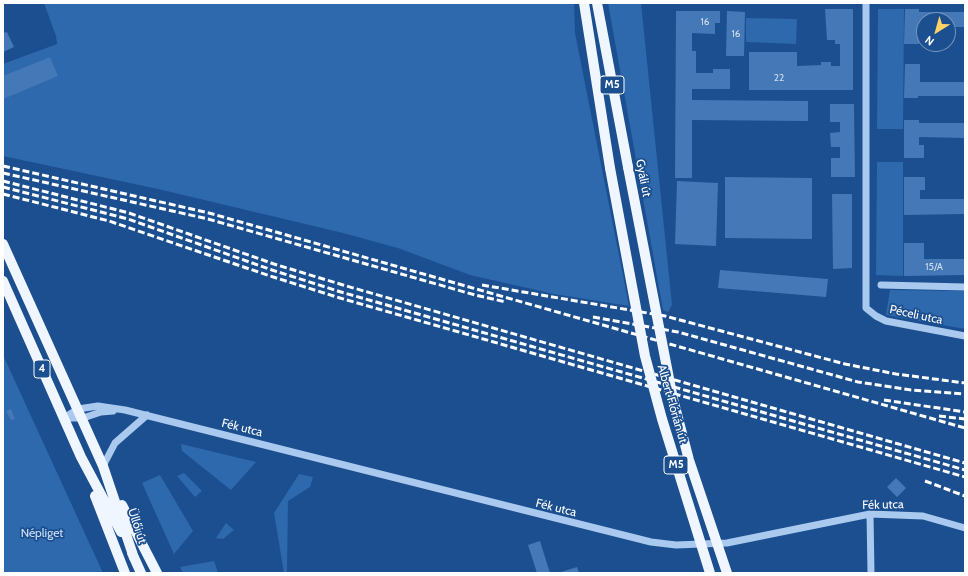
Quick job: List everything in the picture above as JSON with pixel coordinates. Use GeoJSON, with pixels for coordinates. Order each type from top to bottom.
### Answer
{"type":"FeatureCollection","features":[{"type":"Feature","properties":{"kind":"main road","name":"Albert Flórián út"},"geometry":{"type":"LineString","coordinates":[[584,3],[610,168],[645,356],[662,419],[710,573]]}},
{"type":"Feature","properties":{"kind":"main road","name":"Gyáli út"},"geometry":{"type":"LineString","coordinates":[[597,3],[665,358]]}},
{"type":"Feature","properties":{"kind":"main road","name":"Üllői út"},"geometry":{"type":"LineString","coordinates":[[3,244],[81,413],[108,479],[134,558]]}},
{"type":"Feature","properties":{"kind":"main road","name":"Üllői út"},"geometry":{"type":"LineString","coordinates":[[3,281],[81,457],[134,558]]}},
{"type":"Feature","properties":{"kind":"main road","name":"Albert Flórián út"},"geometry":{"type":"LineString","coordinates":[[665,358],[673,399],[689,460],[727,573]]}},
{"type":"Feature","properties":{"kind":"main road"},"geometry":{"type":"LineString","coordinates":[[81,457],[125,573]]}},
{"type":"Feature","properties":{"kind":"main road"},"geometry":{"type":"LineString","coordinates":[[108,479],[157,573]]}},
{"type":"Feature","properties":{"kind":"main road"},"geometry":{"type":"LineString","coordinates":[[134,558],[142,573]]}},
{"type":"Feature","properties":{"kind":"street","name":"Péceli utca"},"geometry":{"type":"LineString","coordinates":[[866,3],[866,308],[876,316],[886,321],[965,336]]}},
{"type":"Feature","properties":{"kind":"street"},"geometry":{"type":"LineString","coordinates":[[881,285],[965,287]]}},
{"type":"Feature","properties":{"kind":"street","name":"Fék utca"},"geometry":{"type":"LineString","coordinates":[[64,418],[81,413],[124,410],[651,542],[676,545],[726,543],[870,514],[923,516],[965,528]]}},
{"type":"Feature","properties":{"kind":"street"},"geometry":{"type":"LineString","coordinates":[[103,466],[115,443],[147,415]]}},
{"type":"Feature","properties":{"kind":"street"},"geometry":{"type":"LineString","coordinates":[[870,514],[871,573]]}},
{"type":"Feature","properties":{"kind":"green space"},"geometry":{"type":"Polygon","coordinates":[[[44,3],[574,3],[575,33],[629,306],[554,294],[470,275],[398,248],[343,233],[158,189],[3,156],[3,64],[57,44],[56,36],[44,3]]]}},
{"type":"Feature","properties":{"kind":"green space"},"geometry":{"type":"Polygon","coordinates":[[[608,3],[641,3],[672,305],[668,312],[663,310],[608,3]]]}},
{"type":"Feature","properties":{"kind":"green space"},"geometry":{"type":"Polygon","coordinates":[[[878,9],[904,9],[903,129],[877,129],[878,9]]]}},
{"type":"Feature","properties":{"kind":"green space"},"geometry":{"type":"Polygon","coordinates":[[[746,18],[797,19],[796,44],[746,42],[746,18]]]}},
{"type":"Feature","properties":{"kind":"green space"},"geometry":{"type":"Polygon","coordinates":[[[877,162],[903,162],[903,276],[876,275],[877,162]]]}},
{"type":"Feature","properties":{"kind":"green space"},"geometry":{"type":"Polygon","coordinates":[[[890,290],[965,291],[965,329],[886,315],[890,290]]]}},
{"type":"Feature","properties":{"kind":"green space","name":"Népliget"},"geometry":{"type":"Polygon","coordinates":[[[3,355],[103,573],[3,573],[3,355]]]}},
{"type":"Feature","properties":{"kind":"green space"},"geometry":{"type":"Polygon","coordinates":[[[181,444],[256,462],[231,490],[182,451],[181,444]]]}},
{"type":"Feature","properties":{"kind":"green space"},"geometry":{"type":"Polygon","coordinates":[[[184,473],[202,491],[195,497],[177,476],[184,473]]]}},
{"type":"Feature","properties":{"kind":"green space"},"geometry":{"type":"Polygon","coordinates":[[[299,474],[313,477],[310,487],[288,501],[287,573],[284,573],[274,513],[299,474]]]}},
{"type":"Feature","properties":{"kind":"green space"},"geometry":{"type":"Polygon","coordinates":[[[160,475],[193,531],[174,554],[142,483],[160,475]]]}},
{"type":"Feature","properties":{"kind":"green space"},"geometry":{"type":"Polygon","coordinates":[[[226,523],[234,530],[223,539],[216,538],[226,523]]]}},
{"type":"Feature","properties":{"kind":"green space"},"geometry":{"type":"Polygon","coordinates":[[[214,561],[218,573],[183,573],[180,567],[214,561]]]}},
{"type":"Feature","properties":{"kind":"building"},"geometry":{"type":"Polygon","coordinates":[[[825,9],[853,9],[853,90],[749,90],[749,52],[797,52],[797,66],[821,65],[821,62],[831,62],[831,66],[840,66],[840,44],[835,44],[835,40],[827,40],[825,9]]]}},
{"type":"Feature","properties":{"kind":"building"},"geometry":{"type":"Polygon","coordinates":[[[905,9],[919,9],[919,12],[916,12],[916,44],[904,44],[905,9]]]}},
{"type":"Feature","properties":{"kind":"building"},"geometry":{"type":"Polygon","coordinates":[[[676,11],[720,11],[720,23],[715,23],[715,34],[692,33],[692,51],[696,51],[696,73],[713,73],[713,69],[730,69],[730,89],[692,89],[692,100],[808,101],[808,121],[692,120],[692,178],[675,178],[676,11]]]}},
{"type":"Feature","properties":{"kind":"building"},"geometry":{"type":"Polygon","coordinates":[[[727,11],[745,12],[744,56],[726,56],[727,11]]]}},
{"type":"Feature","properties":{"kind":"building"},"geometry":{"type":"Polygon","coordinates":[[[956,12],[965,12],[965,27],[956,27],[956,12]]]}},
{"type":"Feature","properties":{"kind":"building"},"geometry":{"type":"Polygon","coordinates":[[[7,32],[14,47],[3,52],[3,33],[7,32]]]}},
{"type":"Feature","properties":{"kind":"building"},"geometry":{"type":"Polygon","coordinates":[[[50,57],[58,76],[3,99],[3,76],[50,57]]]}},
{"type":"Feature","properties":{"kind":"building"},"geometry":{"type":"Polygon","coordinates":[[[905,64],[920,64],[920,82],[965,82],[965,96],[918,96],[918,98],[904,98],[905,64]]]}},
{"type":"Feature","properties":{"kind":"building"},"geometry":{"type":"Polygon","coordinates":[[[830,104],[854,104],[855,177],[831,177],[831,158],[840,158],[840,147],[831,147],[830,133],[840,132],[840,122],[830,122],[830,104]]]}},
{"type":"Feature","properties":{"kind":"building"},"geometry":{"type":"Polygon","coordinates":[[[904,120],[919,120],[919,123],[965,123],[965,138],[919,137],[919,145],[924,145],[924,158],[904,158],[904,120]]]}},
{"type":"Feature","properties":{"kind":"building"},"geometry":{"type":"Polygon","coordinates":[[[725,177],[812,178],[812,239],[725,238],[725,177]]]}},
{"type":"Feature","properties":{"kind":"building"},"geometry":{"type":"Polygon","coordinates":[[[904,177],[925,177],[925,190],[920,190],[920,199],[965,199],[965,214],[904,215],[904,177]]]}},
{"type":"Feature","properties":{"kind":"building"},"geometry":{"type":"Polygon","coordinates":[[[677,181],[718,183],[716,246],[675,244],[677,181]]]}},
{"type":"Feature","properties":{"kind":"building"},"geometry":{"type":"Polygon","coordinates":[[[832,194],[852,194],[852,268],[833,269],[832,194]]]}},
{"type":"Feature","properties":{"kind":"building"},"geometry":{"type":"Polygon","coordinates":[[[904,243],[924,243],[924,259],[965,259],[965,275],[904,276],[904,243]]]}},
{"type":"Feature","properties":{"kind":"building"},"geometry":{"type":"Polygon","coordinates":[[[720,270],[828,279],[826,297],[718,288],[720,270]]]}},
{"type":"Feature","properties":{"kind":"building"},"geometry":{"type":"Polygon","coordinates":[[[11,409],[15,419],[11,420],[6,411],[11,409]]]}},
{"type":"Feature","properties":{"kind":"building"},"geometry":{"type":"Polygon","coordinates":[[[896,478],[906,488],[897,497],[887,487],[896,478]]]}},
{"type":"Feature","properties":{"kind":"building"},"geometry":{"type":"Polygon","coordinates":[[[540,541],[550,573],[537,573],[528,545],[540,541]]]}},
{"type":"Feature","properties":{"kind":"building"},"geometry":{"type":"Polygon","coordinates":[[[577,567],[579,573],[558,573],[577,567]]]}},
{"type":"Feature","properties":{"kind":"railway"},"geometry":{"type":"LineString","coordinates":[[3,166],[209,213],[965,428]]}},
{"type":"Feature","properties":{"kind":"railway"},"geometry":{"type":"LineString","coordinates":[[3,173],[208,219],[475,295],[506,302]]}},
{"type":"Feature","properties":{"kind":"railway"},"geometry":{"type":"LineString","coordinates":[[3,181],[129,213],[274,264],[343,285],[965,463]]}},
{"type":"Feature","properties":{"kind":"railway"},"geometry":{"type":"LineString","coordinates":[[3,187],[128,219],[272,270],[341,292],[965,470]]}},
{"type":"Feature","properties":{"kind":"railway"},"geometry":{"type":"LineString","coordinates":[[3,194],[109,221],[270,276],[340,298],[965,477]]}},
{"type":"Feature","properties":{"kind":"railway"},"geometry":{"type":"LineString","coordinates":[[482,285],[665,316],[845,364],[896,374],[965,383]]}},
{"type":"Feature","properties":{"kind":"railway"},"geometry":{"type":"LineString","coordinates":[[593,317],[678,332],[858,382],[911,390],[965,394]]}},
{"type":"Feature","properties":{"kind":"railway"},"geometry":{"type":"LineString","coordinates":[[884,400],[965,412]]}},
{"type":"Feature","properties":{"kind":"railway"},"geometry":{"type":"LineString","coordinates":[[939,416],[965,419]]}},
{"type":"Feature","properties":{"kind":"railway"},"geometry":{"type":"LineString","coordinates":[[925,481],[965,496]]}}]}
